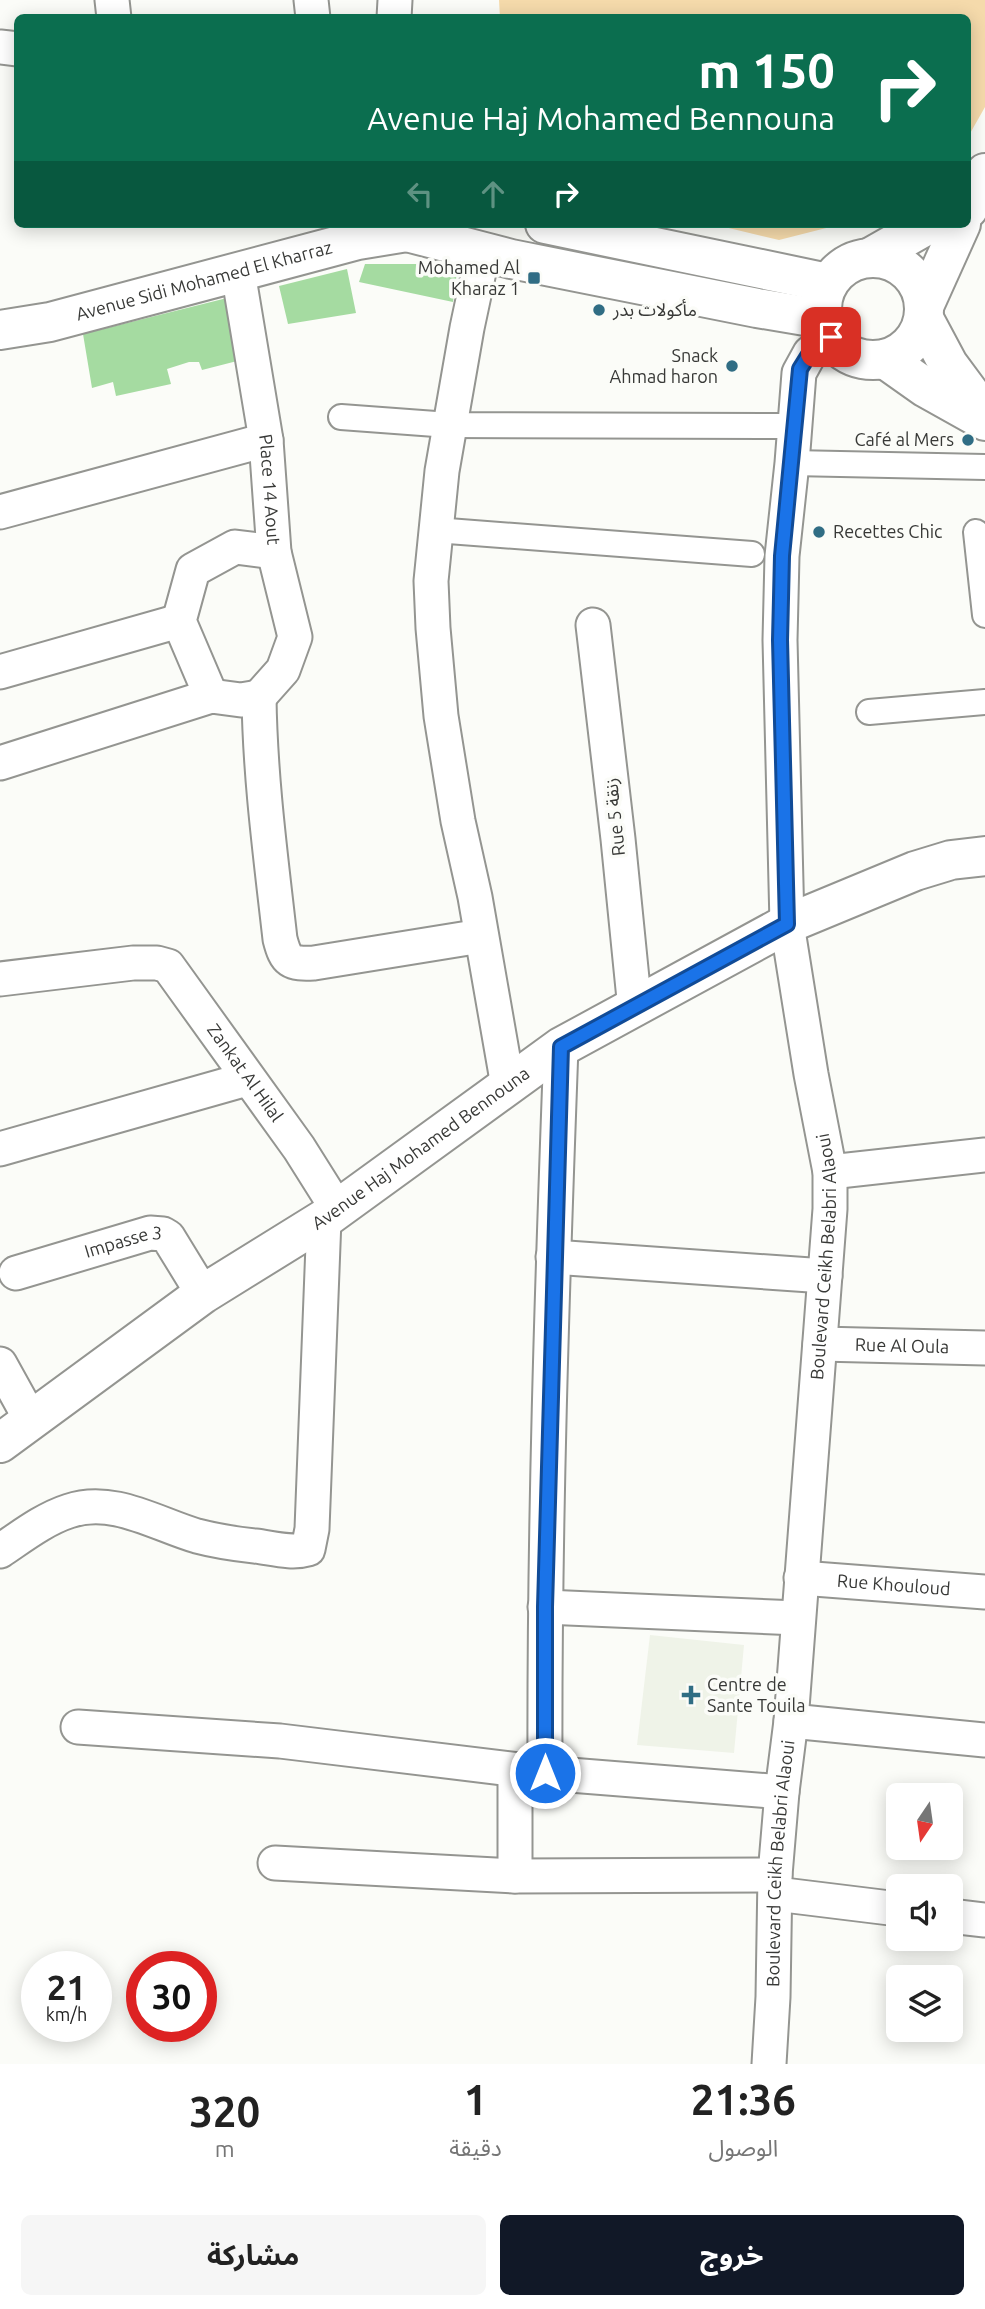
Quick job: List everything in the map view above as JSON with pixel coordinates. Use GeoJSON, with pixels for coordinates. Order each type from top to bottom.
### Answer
{"type":"FeatureCollection","features":[{"type":"Feature","properties":{"kind":"street"},"geometry":{"type":"LineString","coordinates":[[558,228],[827,313]]}},
{"type":"Feature","properties":{"kind":"street"},"geometry":{"type":"LineString","coordinates":[[922,228],[870,257],[853,261],[839,270],[827,313],[841,348],[854,356],[869,360],[885,359],[902,351],[916,337],[924,311],[960,228]]}},
{"type":"Feature","properties":{"kind":"street"},"geometry":{"type":"LineString","coordinates":[[446,236],[449,425],[435,530],[431,581],[433,628],[441,716],[458,821],[508,1086]]}},
{"type":"Feature","properties":{"kind":"street","name":"Avenue Sidi Mohamed El Kharraz"},"geometry":{"type":"LineString","coordinates":[[0,330],[50,321],[358,240],[446,236],[757,308],[827,313]]}},
{"type":"Feature","properties":{"kind":"street"},"geometry":{"type":"LineString","coordinates":[[870,257],[888,259],[906,269],[918,284],[924,311],[948,363],[985,414]]}},
{"type":"Feature","properties":{"kind":"street","name":"Place 14 Aout"},"geometry":{"type":"LineString","coordinates":[[238,272],[265,440],[274,552],[295,637],[283,670],[260,697]]}},
{"type":"Feature","properties":{"kind":"street","name":"Boulevard Ceikh Belabri Alaoui"},"geometry":{"type":"LineString","coordinates":[[769,2064],[775,1884],[782,1791],[791,1721],[830,1209],[830,1172],[787,924],[780,640],[782,556],[800,369],[827,313]]}},
{"type":"Feature","properties":{"kind":"street"},"geometry":{"type":"LineString","coordinates":[[885,359],[926,388],[985,421]]}},
{"type":"Feature","properties":{"kind":"street"},"geometry":{"type":"LineString","coordinates":[[341,417],[449,425],[794,426]]}},
{"type":"Feature","properties":{"kind":"street"},"geometry":{"type":"LineString","coordinates":[[0,512],[265,440]]}},
{"type":"Feature","properties":{"kind":"street"},"geometry":{"type":"LineString","coordinates":[[792,463],[985,467]]}},
{"type":"Feature","properties":{"kind":"street"},"geometry":{"type":"LineString","coordinates":[[435,530],[752,554]]}},
{"type":"Feature","properties":{"kind":"street"},"geometry":{"type":"LineString","coordinates":[[976,532],[985,615]]}},
{"type":"Feature","properties":{"kind":"street"},"geometry":{"type":"LineString","coordinates":[[211,696],[179,621],[193,570],[235,547],[274,552]]}},
{"type":"Feature","properties":{"kind":"street"},"geometry":{"type":"LineString","coordinates":[[0,672],[179,621]]}},
{"type":"Feature","properties":{"kind":"street","name":"Rue 5 زنقة"},"geometry":{"type":"LineString","coordinates":[[593,625],[635,1009]]}},
{"type":"Feature","properties":{"kind":"street"},"geometry":{"type":"LineString","coordinates":[[0,763],[211,696],[241,701],[260,697],[260,739],[268,830],[284,954],[299,964],[314,963],[481,936]]}},
{"type":"Feature","properties":{"kind":"street"},"geometry":{"type":"LineString","coordinates":[[869,712],[985,702]]}},
{"type":"Feature","properties":{"kind":"street","name":"Avenue Haj Mohamed Bennouna"},"geometry":{"type":"LineString","coordinates":[[0,1443],[203,1294],[331,1214],[561,1047],[787,924],[915,870],[951,860],[985,856]]}},
{"type":"Feature","properties":{"kind":"street","name":"Zankat Al Hilal"},"geometry":{"type":"LineString","coordinates":[[0,979],[133,963],[158,963],[168,966],[299,1148],[331,1214]]}},
{"type":"Feature","properties":{"kind":"street"},"geometry":{"type":"LineString","coordinates":[[515,1876],[530,1772],[545,1607],[561,1047]]}},
{"type":"Feature","properties":{"kind":"street"},"geometry":{"type":"LineString","coordinates":[[0,1149],[247,1079]]}},
{"type":"Feature","properties":{"kind":"street"},"geometry":{"type":"LineString","coordinates":[[830,1172],[985,1154]]}},
{"type":"Feature","properties":{"kind":"street"},"geometry":{"type":"LineString","coordinates":[[0,1551],[50,1519],[70,1510],[85,1508],[122,1509],[200,1536],[236,1544],[296,1551],[308,1549],[312,1529],[331,1214]]}},
{"type":"Feature","properties":{"kind":"street","name":"Impasse 3"},"geometry":{"type":"LineString","coordinates":[[16,1273],[157,1233],[168,1237],[203,1294]]}},
{"type":"Feature","properties":{"kind":"street"},"geometry":{"type":"LineString","coordinates":[[553,1257],[825,1276]]}},
{"type":"Feature","properties":{"kind":"street","name":"Rue Al Oula"},"geometry":{"type":"LineString","coordinates":[[820,1344],[985,1348]]}},
{"type":"Feature","properties":{"kind":"street"},"geometry":{"type":"LineString","coordinates":[[0,1364],[31,1420]]}},
{"type":"Feature","properties":{"kind":"street","name":"Rue Khouloud"},"geometry":{"type":"LineString","coordinates":[[801,1578],[985,1592]]}},
{"type":"Feature","properties":{"kind":"street"},"geometry":{"type":"LineString","coordinates":[[545,1607],[798,1618]]}},
{"type":"Feature","properties":{"kind":"street"},"geometry":{"type":"LineString","coordinates":[[791,1721],[985,1740]]}},
{"type":"Feature","properties":{"kind":"street"},"geometry":{"type":"LineString","coordinates":[[78,1727],[280,1741],[530,1772],[782,1791]]}},
{"type":"Feature","properties":{"kind":"street"},"geometry":{"type":"LineString","coordinates":[[275,1863],[515,1876],[775,1884],[886,1907]]}},
{"type":"Feature","properties":{"kind":"street"},"geometry":{"type":"LineString","coordinates":[[963,1917],[985,1920]]}},
{"type":"Feature","properties":{"kind":"shaded area"},"geometry":{"type":"Polygon","coordinates":[[[499,0],[985,0],[985,107],[971,132],[971,14],[500,14],[499,0]]]}},
{"type":"Feature","properties":{"kind":"shaded area"},"geometry":{"type":"Polygon","coordinates":[[[729,228],[826,228],[779,240],[729,228]]]}},
{"type":"Feature","properties":{"kind":"shaded area","name":"Centre de Sante Touila"},"geometry":{"type":"Polygon","coordinates":[[[650,1635],[744,1645],[734,1753],[637,1745],[650,1635]]]}},
{"type":"Feature","properties":{"kind":"building"},"geometry":{"type":"Polygon","coordinates":[[[365,264],[458,264],[453,302],[359,282],[365,264]]]}},
{"type":"Feature","properties":{"kind":"building"},"geometry":{"type":"Polygon","coordinates":[[[347,269],[356,313],[288,324],[279,286],[347,269]]]}},
{"type":"Feature","properties":{"kind":"building"},"geometry":{"type":"Polygon","coordinates":[[[231,297],[241,360],[202,370],[199,362],[189,362],[167,369],[171,384],[116,396],[113,382],[92,388],[83,334],[231,297]]]}},
{"type":"Feature","properties":{"kind":"place","name":"Mohamed Al Kharaz 1"},"geometry":{"type":"Point","coordinates":[534,278]}},
{"type":"Feature","properties":{"kind":"place","name":"مأكولات بدر"},"geometry":{"type":"Point","coordinates":[599,310]}},
{"type":"Feature","properties":{"kind":"place","name":"Snack Ahmad haron"},"geometry":{"type":"Point","coordinates":[732,366]}},
{"type":"Feature","properties":{"kind":"place","name":"Café al Mers"},"geometry":{"type":"Point","coordinates":[968,440]}},
{"type":"Feature","properties":{"kind":"place","name":"Recettes Chic"},"geometry":{"type":"Point","coordinates":[819,532]}},
{"type":"Feature","properties":{"kind":"place","name":"Centre de Sante Touila"},"geometry":{"type":"Point","coordinates":[691,1695]}},
{"type":"Feature","properties":{"kind":"route"},"geometry":{"type":"LineString","coordinates":[[545,1773],[545,1607],[561,1047],[787,924],[780,640],[782,556],[800,369],[810,353],[831,337]]}}]}
